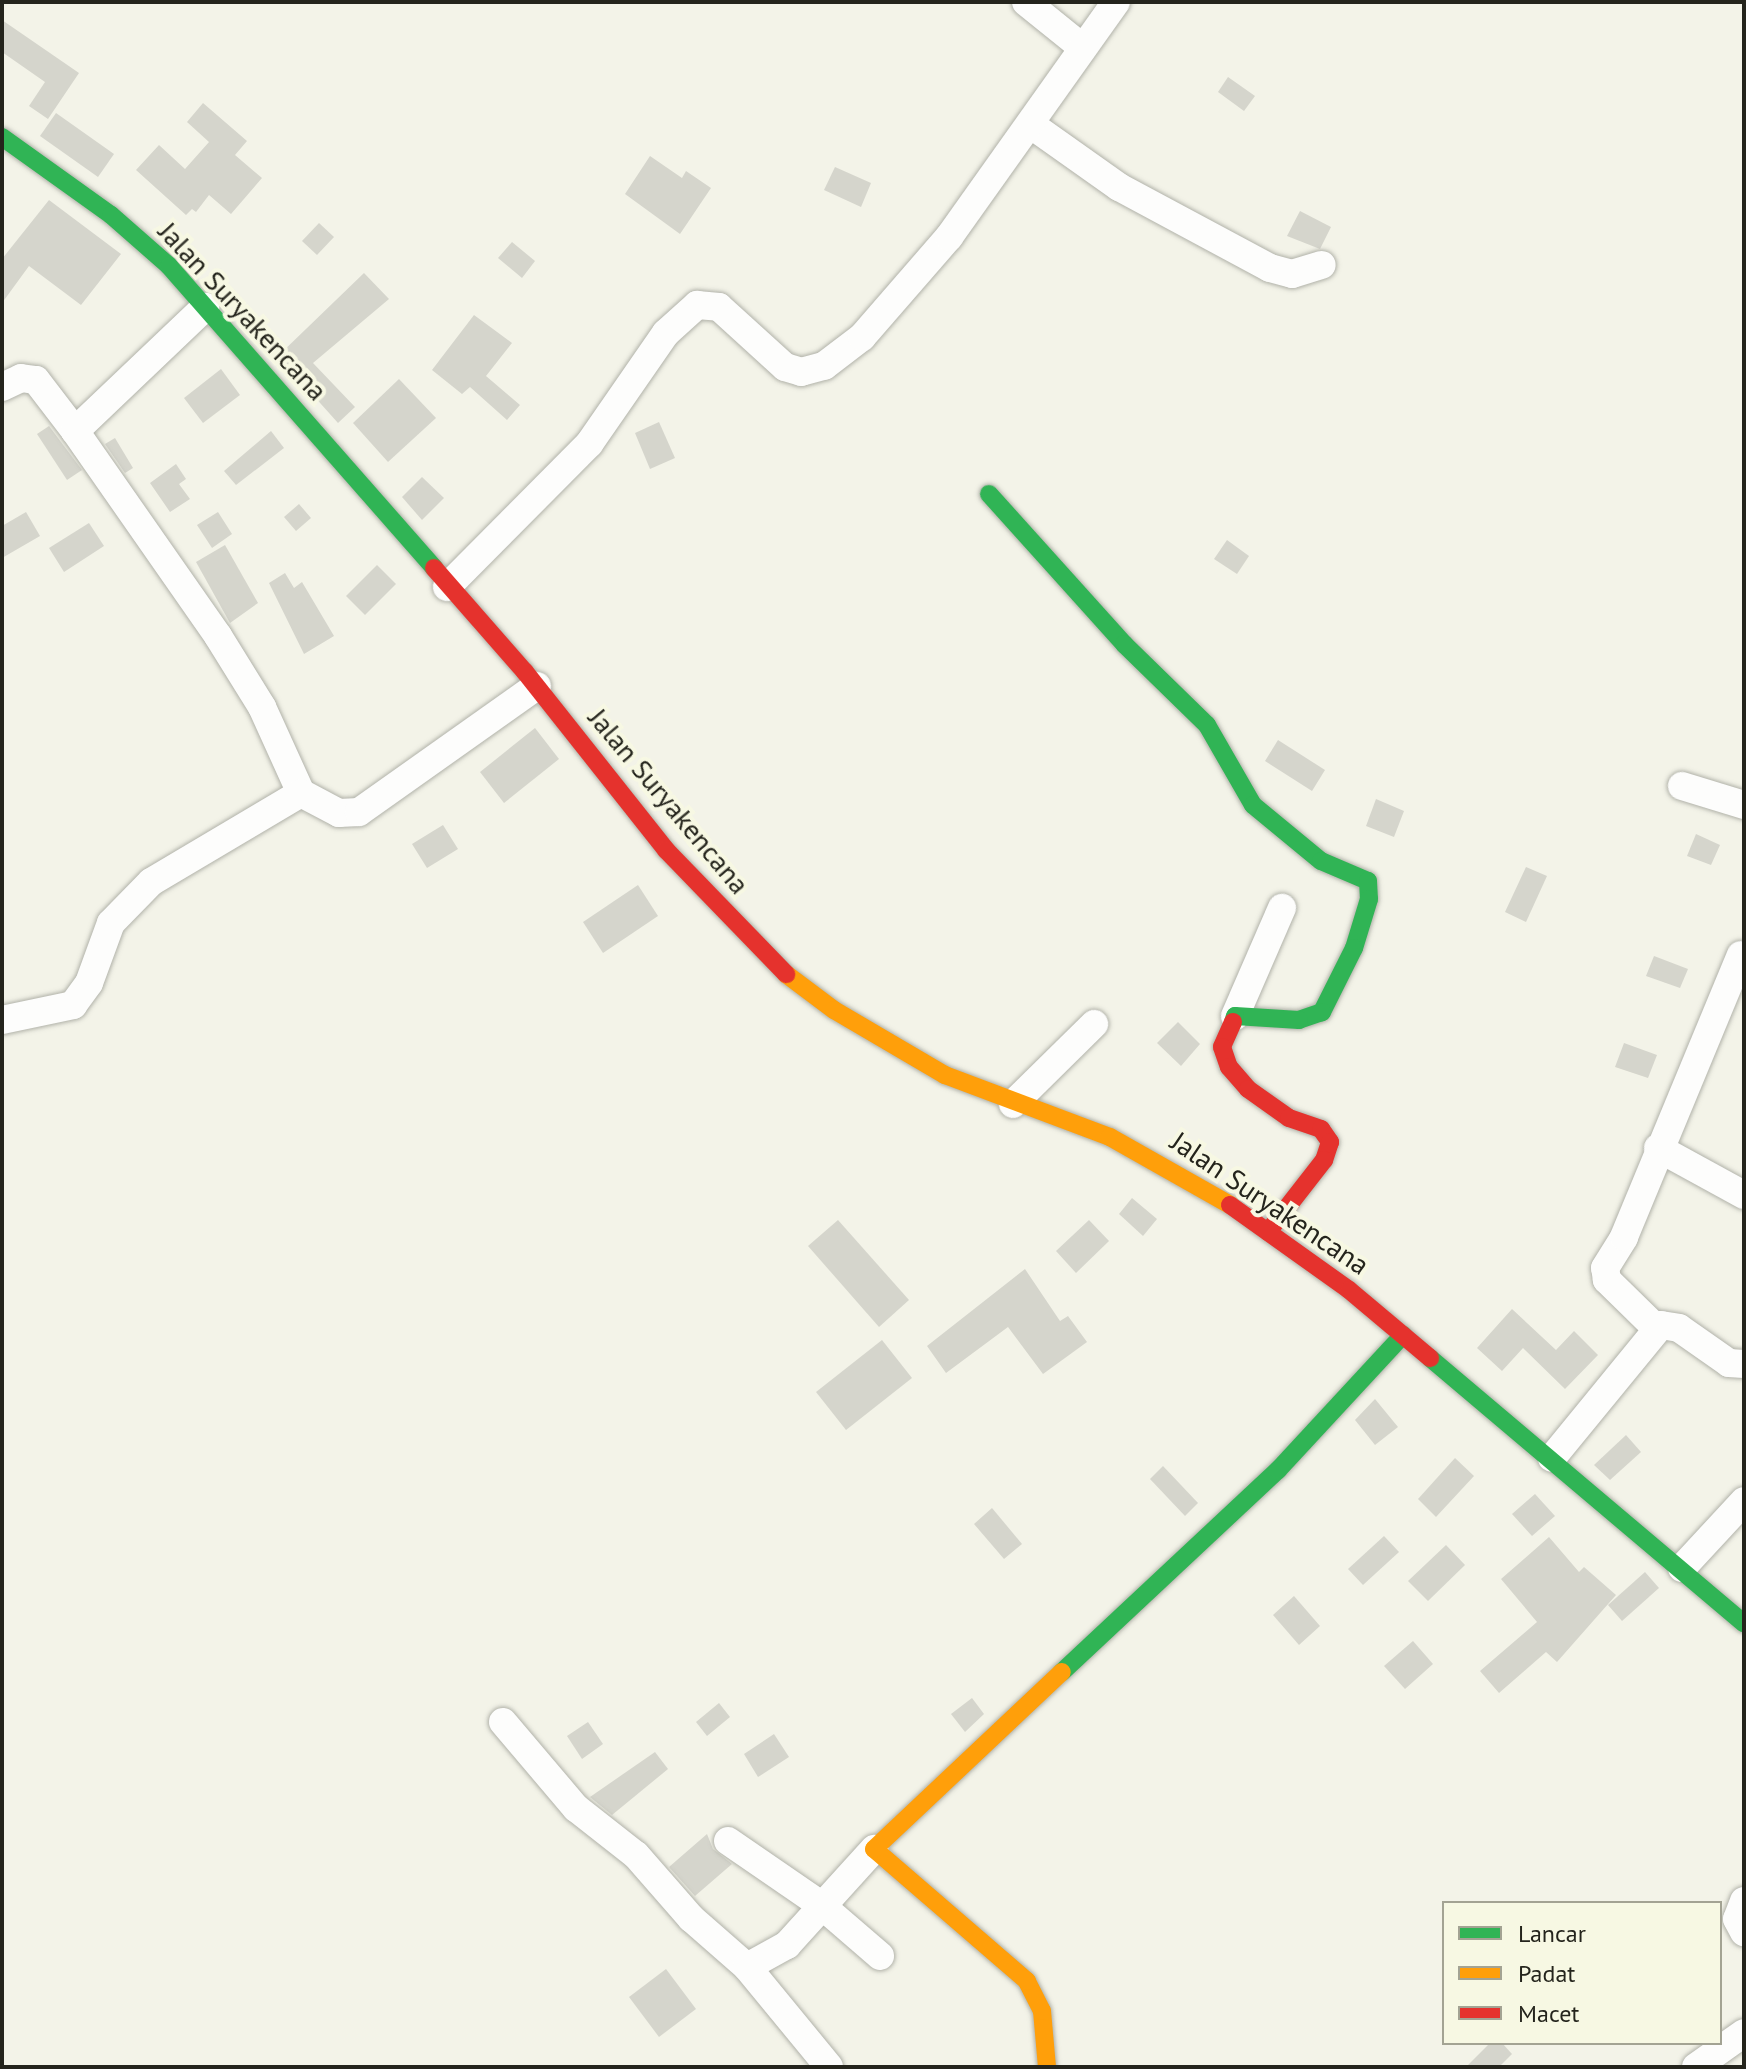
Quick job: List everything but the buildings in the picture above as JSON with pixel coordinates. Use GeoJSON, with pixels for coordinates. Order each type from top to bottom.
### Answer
{"type":"FeatureCollection","features":[{"type":"Feature","properties":{"kind":"street"},"geometry":{"type":"LineString","coordinates":[[1026,2],[1083,48]]}},
{"type":"Feature","properties":{"kind":"street"},"geometry":{"type":"LineString","coordinates":[[447,587],[589,444],[626,387],[687,312],[697,305],[713,305],[785,367],[801,372],[824,366],[862,337],[910,286],[1116,2]]}},
{"type":"Feature","properties":{"kind":"street"},"geometry":{"type":"LineString","coordinates":[[1030,124],[1119,187],[1270,268],[1292,274],[1322,265]]}},
{"type":"Feature","properties":{"kind":"street","name":"Jalan Suryakencana"},"geometry":{"type":"LineString","coordinates":[[2,137],[111,215],[205,307],[447,587],[537,686],[666,850],[786,974],[834,1010],[912,1057],[1013,1104],[1158,1158],[1268,1232],[1403,1335],[1744,1623]]}},
{"type":"Feature","properties":{"kind":"street"},"geometry":{"type":"LineString","coordinates":[[75,431],[205,307]]}},
{"type":"Feature","properties":{"kind":"street"},"geometry":{"type":"LineString","coordinates":[[2,387],[21,378],[36,380],[75,431],[218,636],[262,707],[301,793],[339,813],[359,812],[537,686]]}},
{"type":"Feature","properties":{"kind":"street"},"geometry":{"type":"LineString","coordinates":[[989,494],[1124,644],[1207,725],[1253,805],[1321,861],[1368,881],[1369,899],[1354,948],[1322,1012],[1299,1020],[1235,1016]]}},
{"type":"Feature","properties":{"kind":"street"},"geometry":{"type":"LineString","coordinates":[[1682,786],[1744,805]]}},
{"type":"Feature","properties":{"kind":"street"},"geometry":{"type":"LineString","coordinates":[[2,1020],[73,1005],[89,983],[124,905],[151,882],[301,793]]}},
{"type":"Feature","properties":{"kind":"street"},"geometry":{"type":"LineString","coordinates":[[1268,1232],[1324,1160],[1330,1142],[1321,1129],[1273,1109],[1237,1078],[1222,1047],[1282,908]]}},
{"type":"Feature","properties":{"kind":"street"},"geometry":{"type":"LineString","coordinates":[[1741,955],[1605,1274],[1656,1328],[1679,1328],[1729,1363],[1744,1364]]}},
{"type":"Feature","properties":{"kind":"street"},"geometry":{"type":"LineString","coordinates":[[1013,1104],[1094,1024]]}},
{"type":"Feature","properties":{"kind":"street"},"geometry":{"type":"LineString","coordinates":[[1658,1148],[1744,1195]]}},
{"type":"Feature","properties":{"kind":"street"},"geometry":{"type":"LineString","coordinates":[[1552,1458],[1656,1328]]}},
{"type":"Feature","properties":{"kind":"street"},"geometry":{"type":"LineString","coordinates":[[747,1967],[787,1945],[874,1849],[1278,1470],[1403,1335]]}},
{"type":"Feature","properties":{"kind":"street"},"geometry":{"type":"LineString","coordinates":[[1682,1568],[1744,1501]]}},
{"type":"Feature","properties":{"kind":"street"},"geometry":{"type":"LineString","coordinates":[[503,1722],[576,1808],[636,1855],[691,1918],[747,1967],[829,2067]]}},
{"type":"Feature","properties":{"kind":"street"},"geometry":{"type":"LineString","coordinates":[[728,1841],[821,1905],[880,1956]]}},
{"type":"Feature","properties":{"kind":"street"},"geometry":{"type":"LineString","coordinates":[[874,1849],[1027,1981],[1042,2011],[1047,2067]]}},
{"type":"Feature","properties":{"kind":"street"},"geometry":{"type":"LineString","coordinates":[[1744,1901],[1737,1919],[1744,1932]]}},
{"type":"Feature","properties":{"kind":"street"},"geometry":{"type":"LineString","coordinates":[[1696,2067],[1744,2033]]}},
{"type":"Feature","properties":{"kind":"traffic: fast"},"geometry":{"type":"LineString","coordinates":[[2,137],[111,215],[169,266],[434,568]]}},
{"type":"Feature","properties":{"kind":"traffic: fast"},"geometry":{"type":"LineString","coordinates":[[989,494],[1124,644],[1207,725],[1253,805],[1321,861],[1368,881],[1369,899],[1354,948],[1322,1012],[1299,1020],[1235,1016],[1233,1022]]}},
{"type":"Feature","properties":{"kind":"traffic: fast"},"geometry":{"type":"LineString","coordinates":[[1062,1672],[1278,1470],[1403,1335]]}},
{"type":"Feature","properties":{"kind":"traffic: fast"},"geometry":{"type":"LineString","coordinates":[[1430,1358],[1744,1623]]}},
{"type":"Feature","properties":{"kind":"traffic: slow"},"geometry":{"type":"LineString","coordinates":[[786,974],[834,1010],[945,1075],[1110,1137],[1230,1205]]}},
{"type":"Feature","properties":{"kind":"traffic: slow"},"geometry":{"type":"LineString","coordinates":[[1047,2067],[1042,2011],[1027,1981],[874,1849],[1062,1672]]}},
{"type":"Feature","properties":{"kind":"traffic: jam"},"geometry":{"type":"LineString","coordinates":[[434,568],[525,672],[666,850],[786,974]]}},
{"type":"Feature","properties":{"kind":"traffic: jam"},"geometry":{"type":"LineString","coordinates":[[1233,1022],[1222,1047],[1229,1067],[1248,1089],[1289,1118],[1321,1129],[1330,1142],[1324,1160],[1268,1232]]}},
{"type":"Feature","properties":{"kind":"traffic: jam"},"geometry":{"type":"LineString","coordinates":[[1230,1205],[1349,1290],[1430,1358]]}}]}
